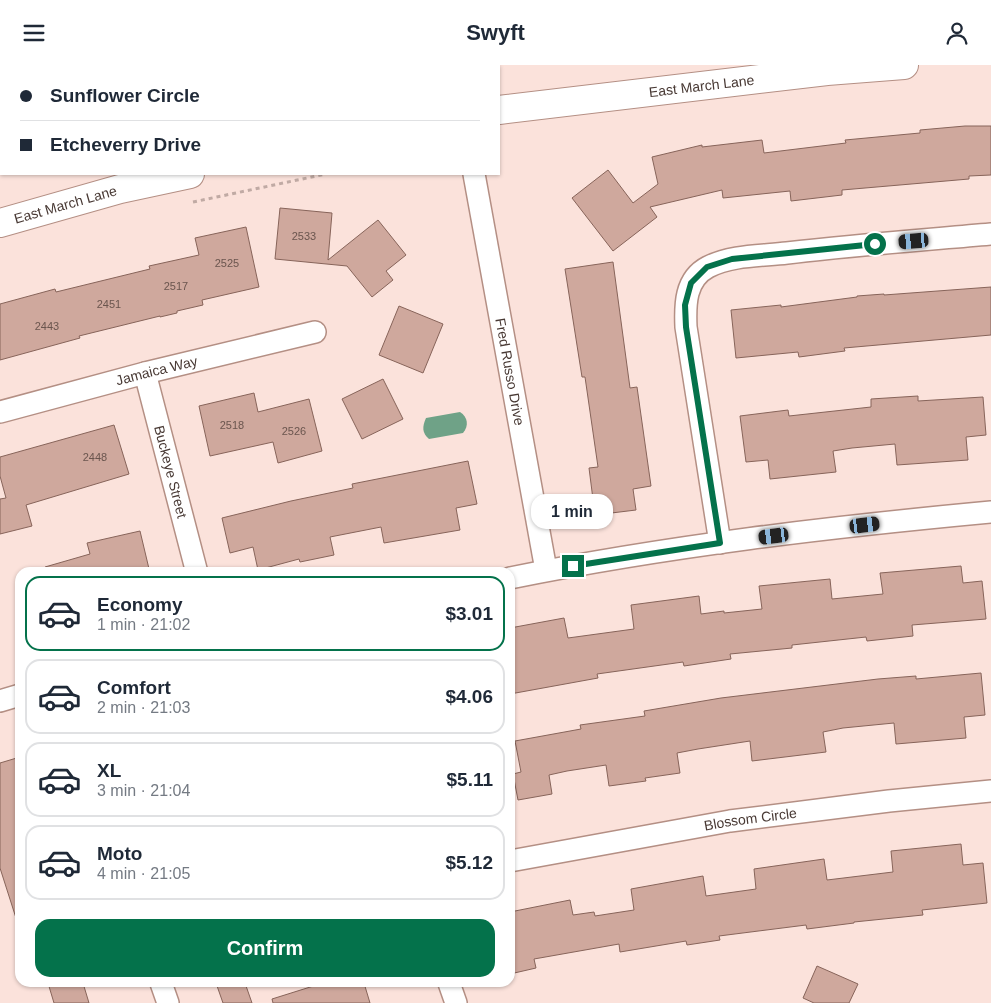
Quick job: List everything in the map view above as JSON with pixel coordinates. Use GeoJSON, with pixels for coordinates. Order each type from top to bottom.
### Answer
{"type":"FeatureCollection","features":[{"type":"Feature","properties":{"kind":"main road","name":"East March Lane"},"geometry":{"type":"LineString","coordinates":[[500,110],[827,71],[904,65]]}},
{"type":"Feature","properties":{"kind":"main road","name":"East March Lane"},"geometry":{"type":"LineString","coordinates":[[0,223],[120,189],[185,175]]}},
{"type":"Feature","properties":{"kind":"street","name":"Fred Russo Drive"},"geometry":{"type":"LineString","coordinates":[[474,175],[546,570]]}},
{"type":"Feature","properties":{"kind":"street"},"geometry":{"type":"LineString","coordinates":[[720,543],[686,327],[685,305],[691,283],[707,267],[732,259],[991,234]]}},
{"type":"Feature","properties":{"kind":"street","name":"Jamaica Way"},"geometry":{"type":"LineString","coordinates":[[0,412],[145,373],[315,332]]}},
{"type":"Feature","properties":{"kind":"street","name":"Buckeye Street"},"geometry":{"type":"LineString","coordinates":[[145,373],[195,567]]}},
{"type":"Feature","properties":{"kind":"street"},"geometry":{"type":"LineString","coordinates":[[515,576],[720,543],[991,512]]}},
{"type":"Feature","properties":{"kind":"street"},"geometry":{"type":"LineString","coordinates":[[0,701],[15,696]]}},
{"type":"Feature","properties":{"kind":"street","name":"Blossom Circle"},"geometry":{"type":"LineString","coordinates":[[515,860],[730,821],[889,801],[991,791]]}},
{"type":"Feature","properties":{"kind":"street"},"geometry":{"type":"LineString","coordinates":[[162,987],[168,1003]]}},
{"type":"Feature","properties":{"kind":"street"},"geometry":{"type":"LineString","coordinates":[[450,987],[456,1003]]}},
{"type":"Feature","properties":{"kind":"path"},"geometry":{"type":"LineString","coordinates":[[189,202],[321,175]]}},
{"type":"Feature","properties":{"kind":"shaded area"},"geometry":{"type":"Polygon","coordinates":[[[460,412],[465,416],[467,422],[463,433],[429,439],[425,434],[423,427],[426,418],[460,412]]]}},
{"type":"Feature","properties":{"kind":"building"},"geometry":{"type":"Polygon","coordinates":[[[991,126],[991,175],[969,176],[969,179],[842,190],[842,195],[791,201],[790,191],[723,198],[722,190],[650,207],[657,217],[613,251],[572,198],[608,170],[633,203],[658,184],[652,157],[702,145],[702,147],[762,140],[764,153],[846,143],[845,140],[920,133],[920,130],[991,126]]]}},
{"type":"Feature","properties":{"kind":"building"},"geometry":{"type":"Polygon","coordinates":[[[280,208],[332,213],[328,260],[378,220],[406,255],[386,271],[393,280],[372,297],[347,266],[275,259],[280,208]]]}},
{"type":"Feature","properties":{"kind":"building"},"geometry":{"type":"Polygon","coordinates":[[[246,227],[259,287],[202,300],[203,305],[177,311],[177,313],[79,336],[80,338],[0,360],[0,304],[55,289],[56,292],[150,269],[149,266],[199,255],[195,238],[246,227]]]}},
{"type":"Feature","properties":{"kind":"building"},"geometry":{"type":"Polygon","coordinates":[[[613,262],[630,388],[637,387],[651,486],[633,489],[636,510],[595,515],[589,468],[598,467],[585,377],[582,377],[565,269],[613,262]]]}},
{"type":"Feature","properties":{"kind":"building"},"geometry":{"type":"Polygon","coordinates":[[[991,287],[991,335],[844,348],[845,351],[799,357],[798,352],[736,358],[731,310],[781,305],[781,307],[857,296],[991,287]]]}},
{"type":"Feature","properties":{"kind":"building"},"geometry":{"type":"Polygon","coordinates":[[[399,306],[443,324],[423,373],[379,355],[399,306]]]}},
{"type":"Feature","properties":{"kind":"building"},"geometry":{"type":"Polygon","coordinates":[[[383,379],[403,419],[362,439],[342,399],[383,379]]]}},
{"type":"Feature","properties":{"kind":"building"},"geometry":{"type":"Polygon","coordinates":[[[254,393],[258,412],[309,399],[322,451],[278,463],[273,442],[210,456],[199,406],[254,393]]]}},
{"type":"Feature","properties":{"kind":"building"},"geometry":{"type":"Polygon","coordinates":[[[918,396],[918,401],[983,397],[986,435],[966,437],[968,460],[897,465],[895,444],[852,448],[833,451],[836,472],[770,479],[768,460],[746,462],[740,416],[788,410],[789,416],[871,407],[871,399],[918,396]]]}},
{"type":"Feature","properties":{"kind":"building"},"geometry":{"type":"Polygon","coordinates":[[[114,425],[129,474],[26,505],[32,526],[0,534],[0,499],[6,498],[0,476],[0,457],[114,425]]]}},
{"type":"Feature","properties":{"kind":"building"},"geometry":{"type":"Polygon","coordinates":[[[468,461],[477,504],[456,508],[460,530],[384,543],[381,527],[330,537],[334,555],[300,562],[299,559],[269,567],[257,567],[253,547],[230,553],[222,518],[353,488],[352,484],[468,461]]]}},
{"type":"Feature","properties":{"kind":"building"},"geometry":{"type":"Polygon","coordinates":[[[140,531],[149,567],[45,567],[90,554],[87,543],[140,531]]]}},
{"type":"Feature","properties":{"kind":"building"},"geometry":{"type":"Polygon","coordinates":[[[961,566],[963,583],[982,581],[986,619],[912,625],[913,636],[867,641],[866,637],[792,645],[792,648],[730,654],[731,659],[684,666],[683,662],[597,674],[598,678],[515,693],[515,627],[564,618],[568,638],[634,629],[631,605],[699,596],[701,614],[762,609],[759,586],[830,579],[832,599],[883,594],[880,573],[961,566]]]}},
{"type":"Feature","properties":{"kind":"building"},"geometry":{"type":"Polygon","coordinates":[[[981,673],[985,715],[964,717],[966,738],[896,744],[894,723],[823,732],[826,752],[752,761],[750,741],[698,749],[677,753],[680,773],[645,778],[646,781],[609,786],[606,765],[567,771],[549,775],[552,794],[518,800],[515,774],[521,772],[515,741],[581,729],[580,725],[645,716],[644,711],[721,698],[878,679],[916,676],[916,679],[981,673]]]}},
{"type":"Feature","properties":{"kind":"building"},"geometry":{"type":"Polygon","coordinates":[[[15,758],[15,915],[0,868],[0,763],[15,758]]]}},
{"type":"Feature","properties":{"kind":"building"},"geometry":{"type":"Polygon","coordinates":[[[961,844],[963,865],[983,863],[987,903],[922,910],[923,915],[807,929],[806,925],[719,936],[720,940],[687,945],[686,941],[620,952],[619,944],[534,959],[536,968],[515,973],[515,911],[570,900],[573,915],[594,912],[595,916],[634,910],[631,889],[703,876],[706,896],[756,889],[754,869],[824,859],[827,880],[893,872],[891,851],[961,844]]]}},
{"type":"Feature","properties":{"kind":"building"},"geometry":{"type":"Polygon","coordinates":[[[817,966],[858,984],[849,1003],[814,1003],[803,998],[817,966]]]}},
{"type":"Feature","properties":{"kind":"building"},"geometry":{"type":"Polygon","coordinates":[[[49,987],[84,987],[89,1003],[54,1003],[49,987]]]}},
{"type":"Feature","properties":{"kind":"building"},"geometry":{"type":"Polygon","coordinates":[[[217,987],[246,987],[252,1003],[223,1003],[217,987]]]}},
{"type":"Feature","properties":{"kind":"building"},"geometry":{"type":"Polygon","coordinates":[[[310,987],[365,987],[370,1003],[273,1003],[272,999],[310,987]]]}},
{"type":"Feature","properties":{"kind":"route"},"geometry":{"type":"LineString","coordinates":[[573,566],[720,543],[686,327],[685,305],[691,283],[707,267],[732,259],[875,244]]}}]}
